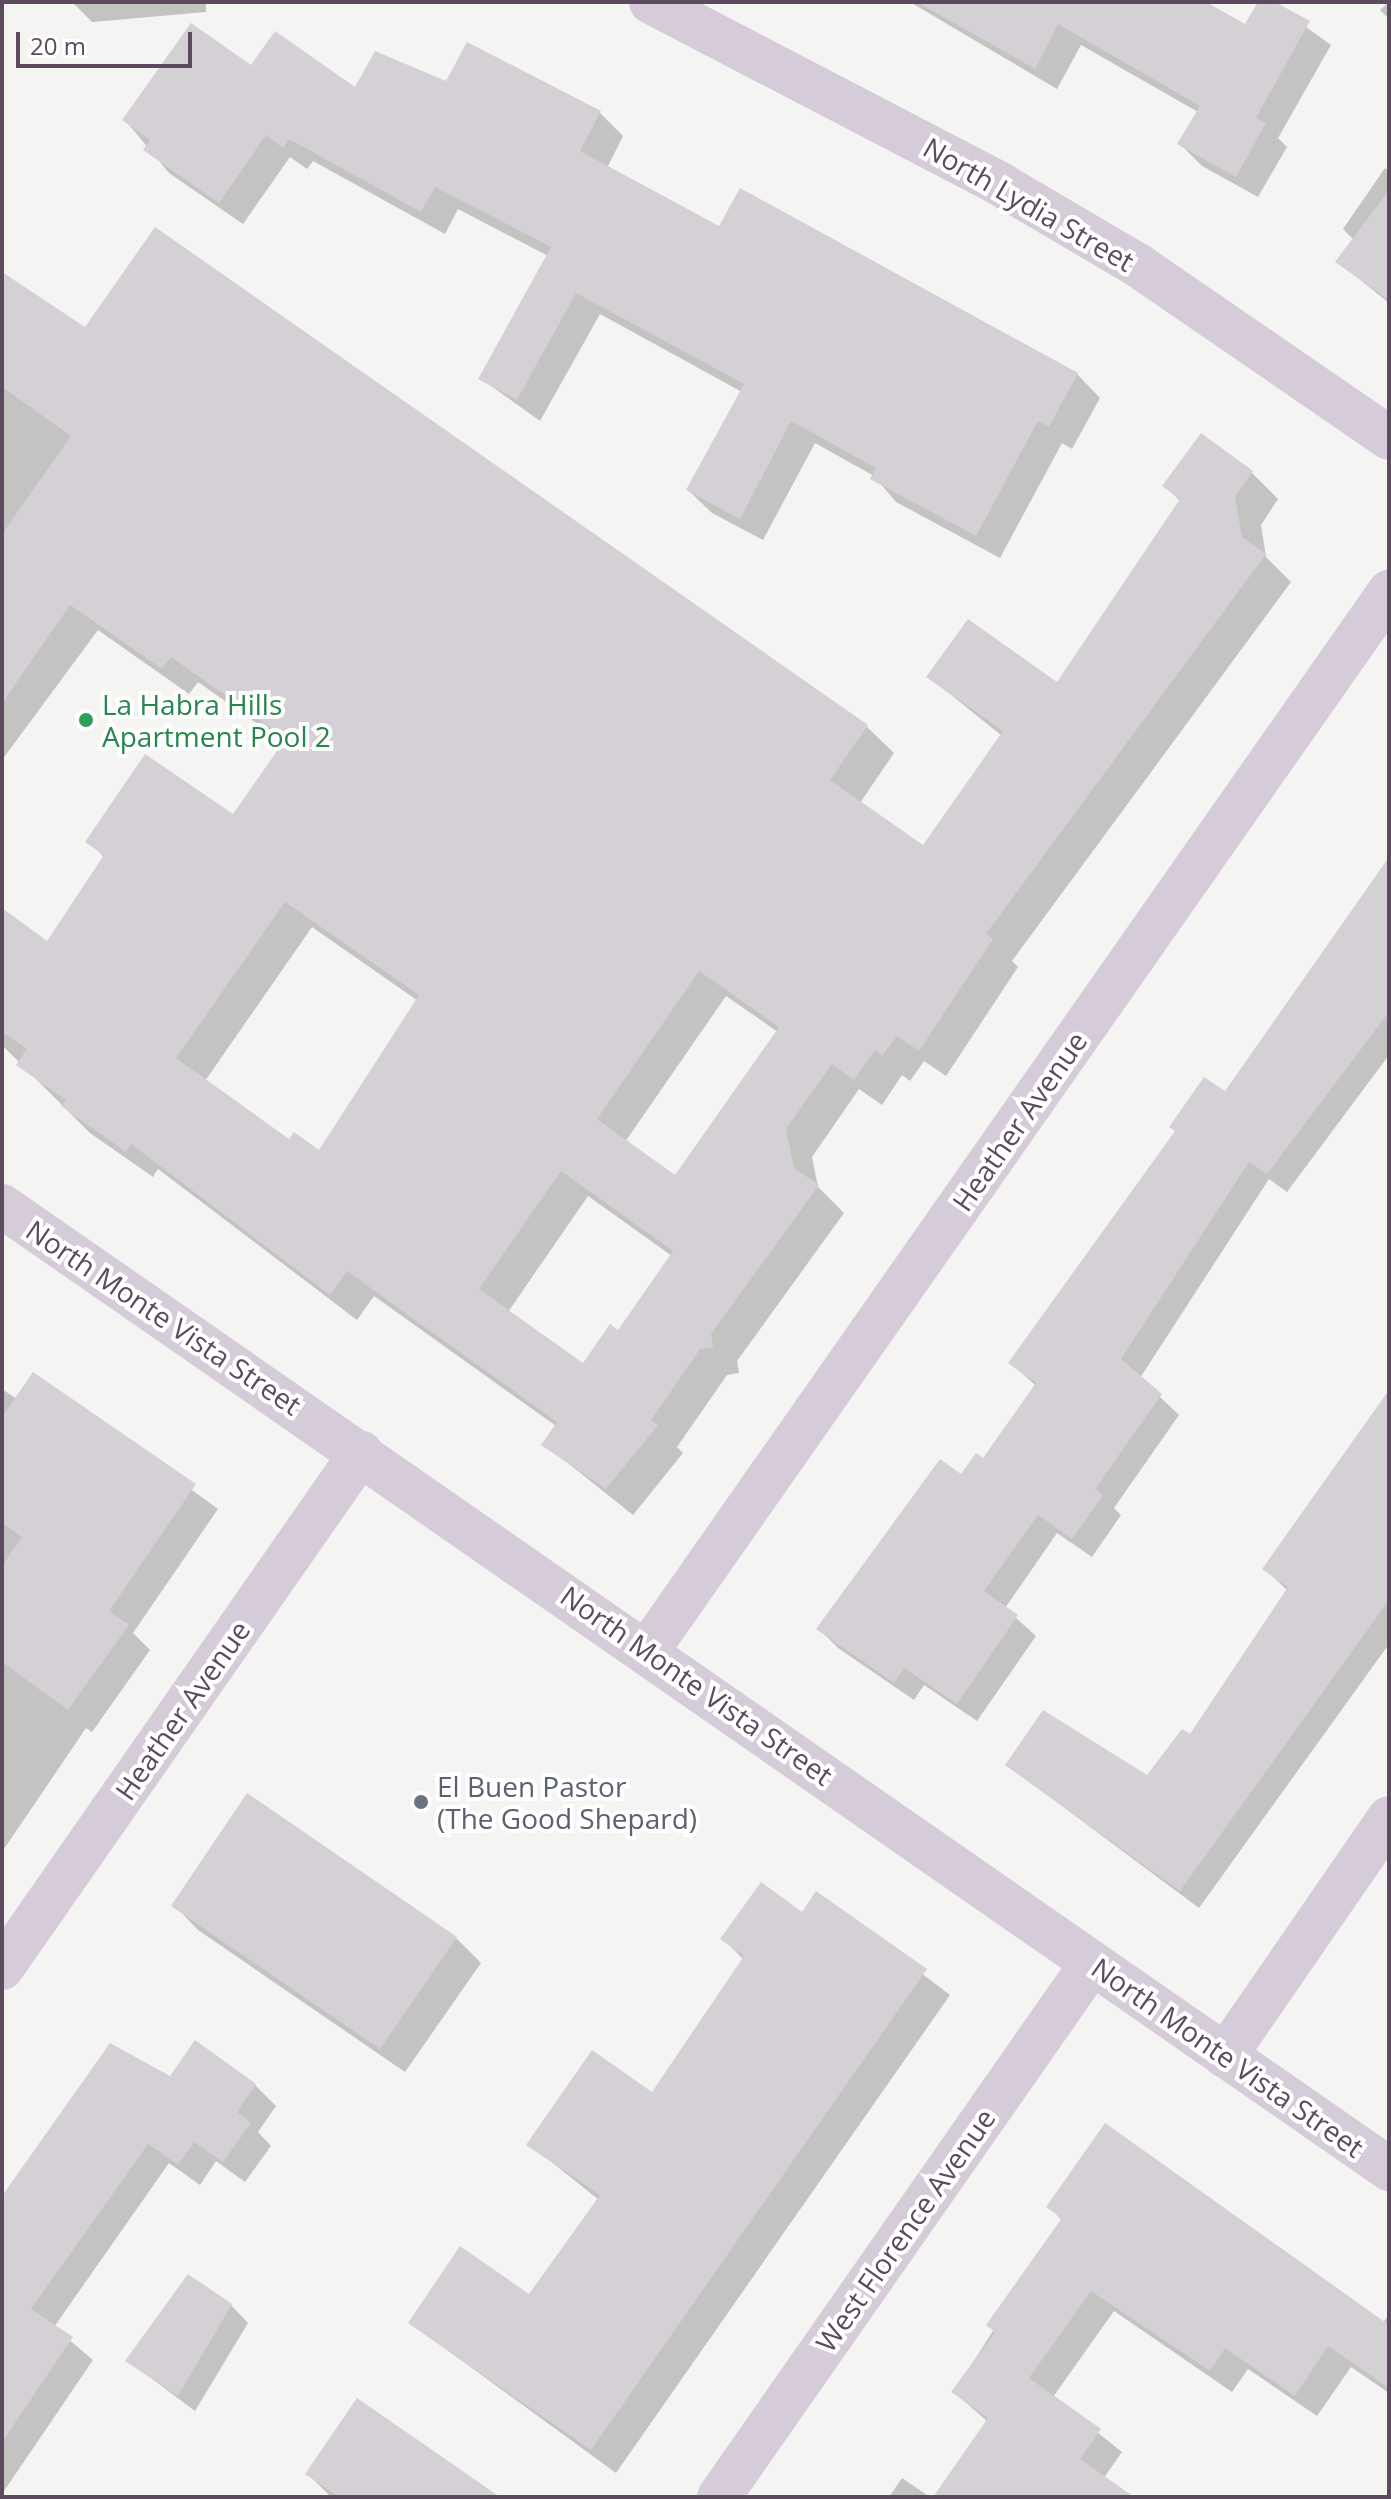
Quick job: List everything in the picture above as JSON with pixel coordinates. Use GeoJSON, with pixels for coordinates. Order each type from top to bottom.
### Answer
{"type":"FeatureCollection","features":[{"type":"Feature","properties":{"kind":"street","name":"North Lydia Street"},"geometry":{"type":"LineString","coordinates":[[651,2],[1000,184],[1139,266],[1389,438]]}},
{"type":"Feature","properties":{"kind":"street","name":"Heather Avenue"},"geometry":{"type":"LineString","coordinates":[[648,1650],[1389,592]]}},
{"type":"Feature","properties":{"kind":"street","name":"North Monte Vista Street"},"geometry":{"type":"LineString","coordinates":[[2,1206],[648,1650],[1389,2169]]}},
{"type":"Feature","properties":{"kind":"street","name":"Heather Avenue"},"geometry":{"type":"LineString","coordinates":[[2,1968],[361,1453]]}},
{"type":"Feature","properties":{"kind":"street"},"geometry":{"type":"LineString","coordinates":[[1225,2056],[1389,1818]]}},
{"type":"Feature","properties":{"kind":"street","name":"West Florence Avenue"},"geometry":{"type":"LineString","coordinates":[[719,2497],[1092,1963]]}},
{"type":"Feature","properties":{"kind":"building"},"geometry":{"type":"Polygon","coordinates":[[[917,2],[1206,2],[1245,24],[1258,2],[1275,2],[1310,21],[1256,118],[1266,123],[1236,177],[1177,144],[1200,106],[1058,24],[1035,69],[917,2]]]}},
{"type":"Feature","properties":{"kind":"building"},"geometry":{"type":"Polygon","coordinates":[[[191,23],[251,65],[275,31],[355,87],[375,51],[446,81],[467,42],[601,111],[580,151],[719,226],[740,188],[1078,373],[1049,427],[1038,421],[976,536],[870,479],[876,468],[791,421],[740,519],[686,490],[744,384],[576,293],[517,400],[478,379],[551,247],[435,187],[421,212],[289,139],[283,148],[266,135],[219,203],[143,150],[150,140],[122,120],[191,23]]]}},
{"type":"Feature","properties":{"kind":"building"},"geometry":{"type":"Polygon","coordinates":[[[1389,190],[1389,300],[1335,262],[1389,190]]]}},
{"type":"Feature","properties":{"kind":"building"},"geometry":{"type":"Polygon","coordinates":[[[155,227],[868,725],[830,780],[923,845],[1003,731],[926,677],[968,619],[1057,682],[1180,499],[1162,486],[1201,433],[1253,471],[1235,497],[1242,537],[1266,554],[986,934],[993,939],[919,1051],[897,1036],[882,1056],[875,1050],[854,1080],[832,1064],[786,1129],[794,1168],[819,1185],[711,1334],[713,1347],[700,1349],[651,1420],[658,1425],[606,1489],[541,1445],[557,1422],[347,1271],[330,1295],[131,1144],[126,1152],[61,1106],[66,1100],[16,1065],[27,1049],[2,1032],[2,908],[47,941],[104,855],[85,842],[145,754],[233,814],[286,738],[171,657],[162,669],[70,605],[2,703],[2,534],[71,436],[2,387],[2,272],[85,327],[155,227]],[[285,902],[176,1058],[289,1139],[294,1132],[319,1150],[419,995],[285,902]],[[699,971],[597,1119],[675,1175],[779,1027],[699,971]],[[561,1171],[479,1289],[583,1363],[610,1324],[618,1330],[673,1251],[561,1171]]]}},
{"type":"Feature","properties":{"kind":"building"},"geometry":{"type":"Polygon","coordinates":[[[1389,857],[1389,1012],[1267,1174],[1249,1162],[1121,1359],[1162,1394],[1095,1489],[1103,1495],[1072,1539],[1038,1515],[984,1591],[1018,1615],[957,1704],[904,1668],[894,1683],[816,1629],[940,1459],[961,1474],[976,1453],[983,1458],[1036,1383],[1008,1363],[1175,1131],[1169,1127],[1204,1077],[1225,1091],[1389,857]]]}},
{"type":"Feature","properties":{"kind":"building"},"geometry":{"type":"Polygon","coordinates":[[[33,1372],[196,1484],[109,1611],[129,1625],[68,1710],[2,1662],[2,1566],[22,1537],[2,1523],[2,1417],[33,1372]]]}},
{"type":"Feature","properties":{"kind":"building"},"geometry":{"type":"Polygon","coordinates":[[[1389,1390],[1389,1600],[1180,1891],[1005,1765],[1043,1710],[1147,1775],[1182,1729],[1190,1734],[1288,1587],[1262,1569],[1389,1390]]]}},
{"type":"Feature","properties":{"kind":"building"},"geometry":{"type":"Polygon","coordinates":[[[247,1793],[457,1937],[380,2049],[171,1906],[247,1793]]]}},
{"type":"Feature","properties":{"kind":"building"},"geometry":{"type":"Polygon","coordinates":[[[761,1882],[802,1912],[816,1891],[927,1969],[591,2450],[408,2323],[460,2246],[529,2294],[600,2195],[526,2145],[592,2050],[652,2092],[744,1956],[720,1939],[761,1882]]]}},
{"type":"Feature","properties":{"kind":"building"},"geometry":{"type":"Polygon","coordinates":[[[195,2040],[256,2084],[237,2112],[251,2123],[223,2162],[194,2142],[178,2165],[148,2144],[31,2309],[73,2337],[2,2442],[2,2196],[110,2043],[170,2076],[195,2040]]]}},
{"type":"Feature","properties":{"kind":"building"},"geometry":{"type":"Polygon","coordinates":[[[1105,2123],[1389,2325],[1389,2388],[1328,2346],[1295,2396],[1225,2348],[1210,2371],[1091,2291],[1029,2378],[1101,2429],[1080,2459],[1134,2497],[933,2497],[988,2418],[951,2392],[995,2332],[986,2325],[1062,2218],[1046,2207],[1105,2123]]]}},
{"type":"Feature","properties":{"kind":"building"},"geometry":{"type":"Polygon","coordinates":[[[188,2274],[232,2304],[178,2396],[125,2361],[188,2274]]]}},
{"type":"Feature","properties":{"kind":"building"},"geometry":{"type":"Polygon","coordinates":[[[357,2398],[500,2497],[339,2497],[305,2474],[357,2398]]]}},
{"type":"Feature","properties":{"kind":"place","name":"La Habra Hills Apartment Pool 2"},"geometry":{"type":"Point","coordinates":[86,720]}},
{"type":"Feature","properties":{"kind":"place","name":"El Buen Pastor (The Good Shepard)"},"geometry":{"type":"Point","coordinates":[421,1802]}}]}
